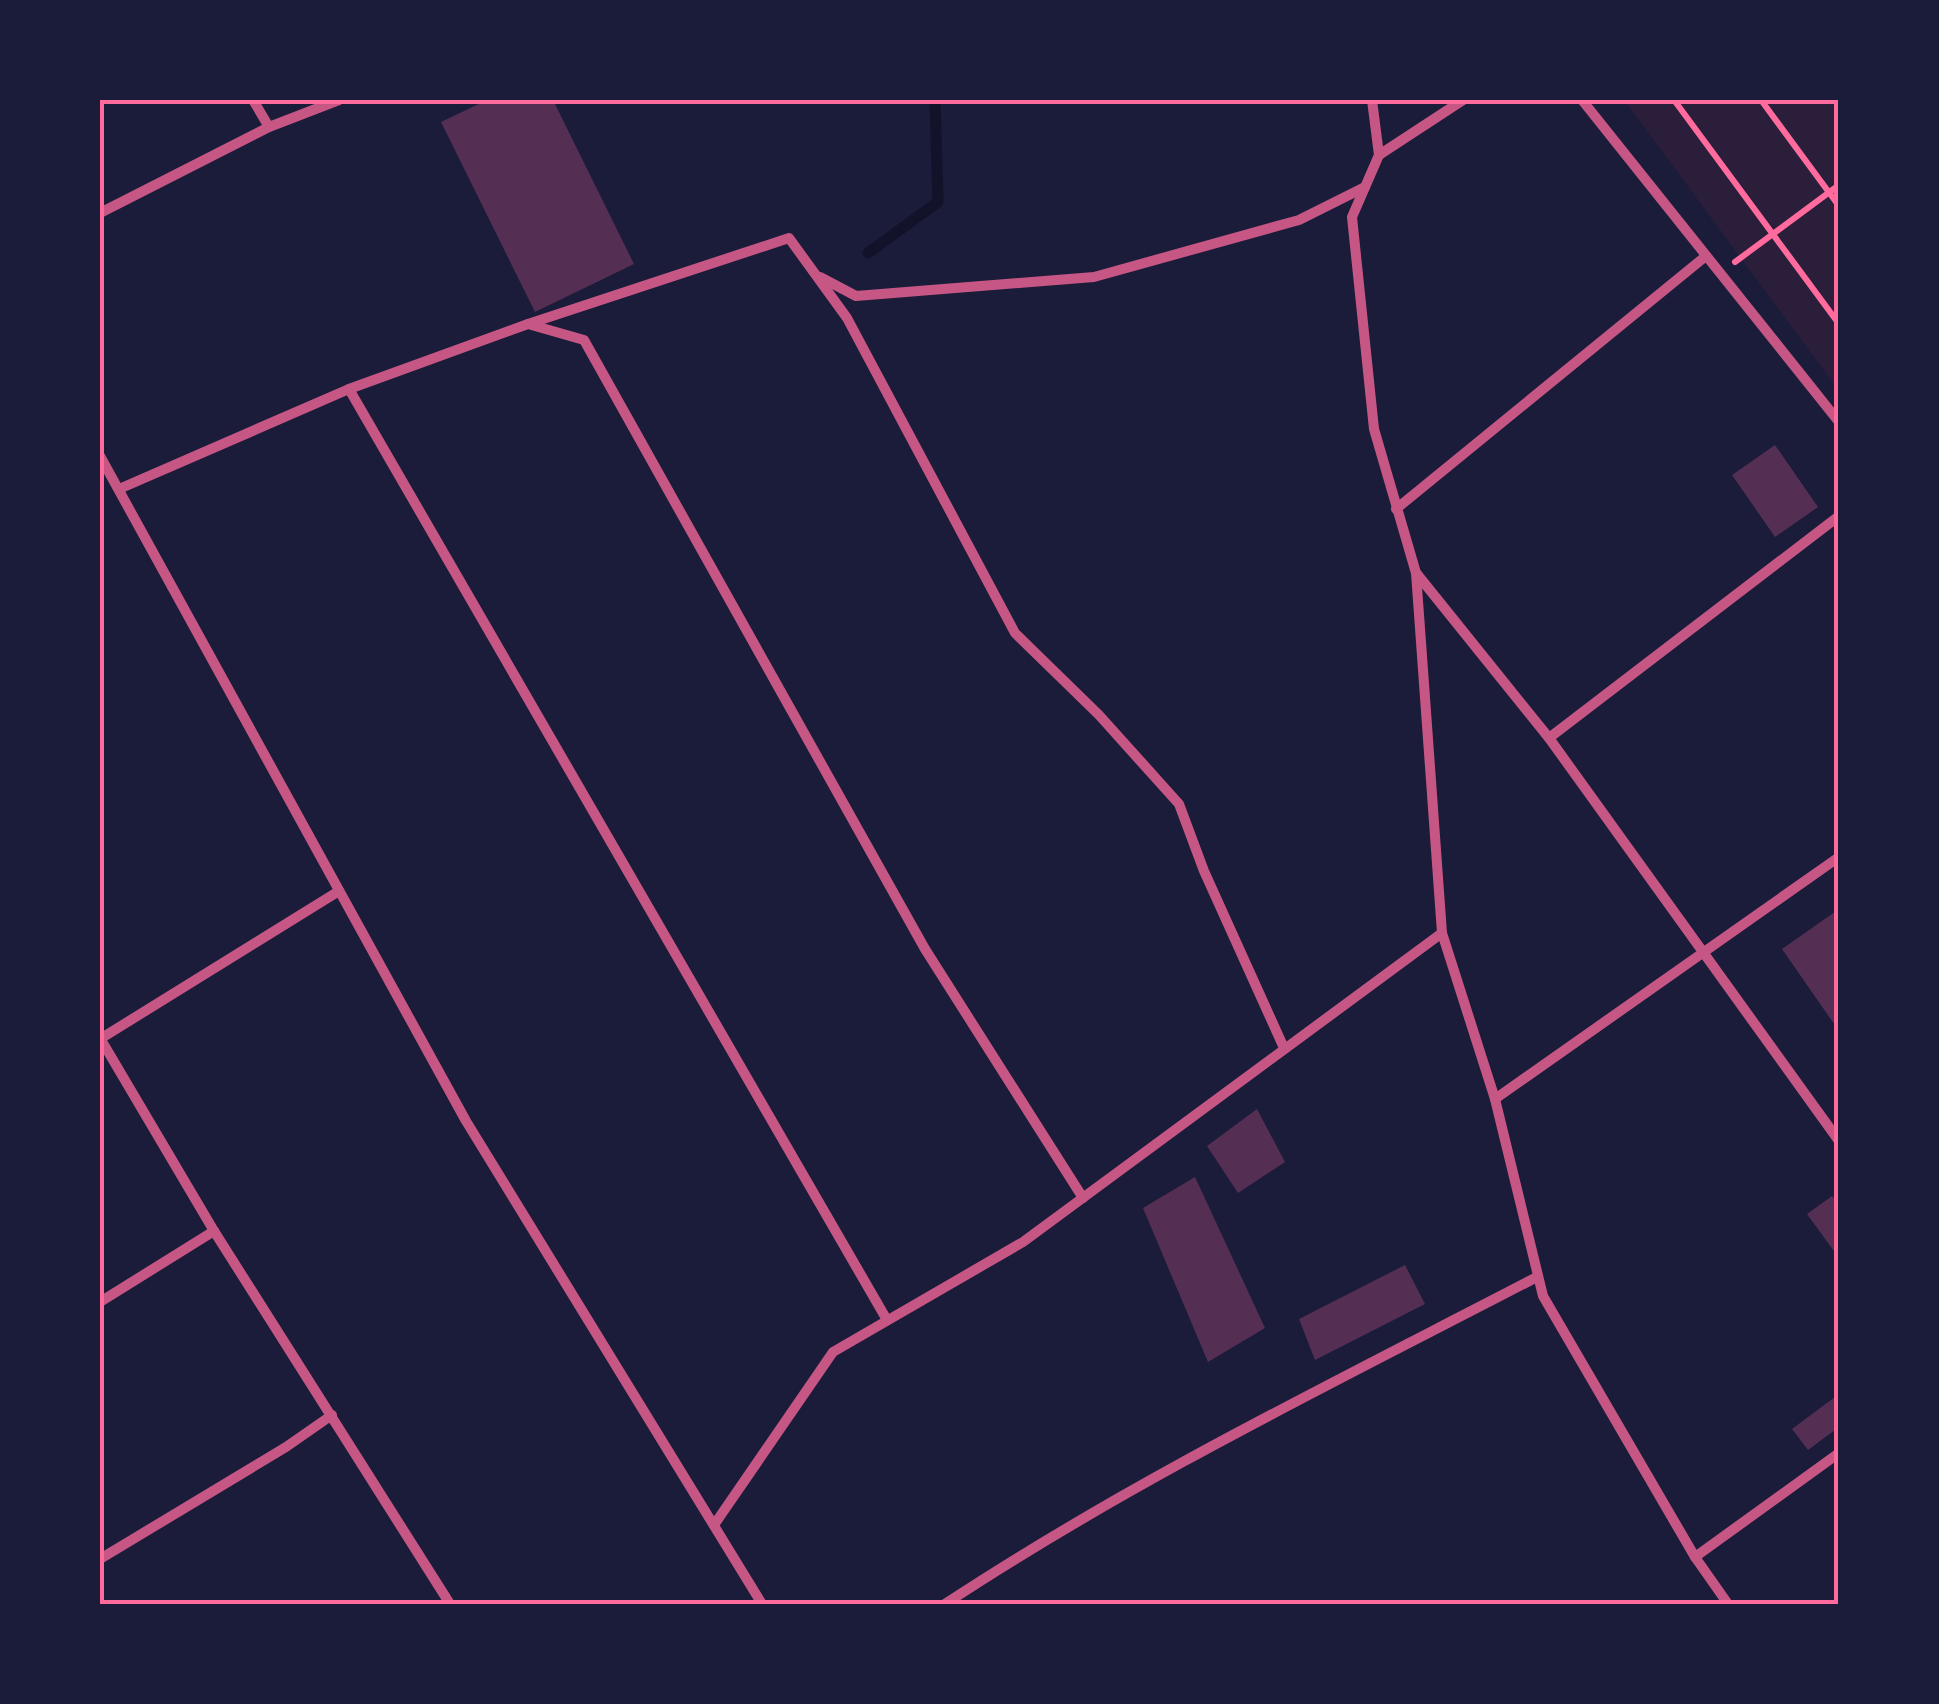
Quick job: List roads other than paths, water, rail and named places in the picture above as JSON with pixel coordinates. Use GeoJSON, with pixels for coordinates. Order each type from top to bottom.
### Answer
{"type":"FeatureCollection","features":[{"type":"Feature","properties":{"kind":"street"},"geometry":{"type":"LineString","coordinates":[[253,100],[269,127]]}},
{"type":"Feature","properties":{"kind":"street"},"geometry":{"type":"LineString","coordinates":[[100,214],[269,127],[339,100]]}},
{"type":"Feature","properties":{"kind":"street"},"geometry":{"type":"LineString","coordinates":[[1372,100],[1379,154],[1352,217],[1374,429],[1416,573],[1442,933],[1495,1099],[1542,1296],[1695,1557],[1728,1604]]}},
{"type":"Feature","properties":{"kind":"street"},"geometry":{"type":"LineString","coordinates":[[1379,154],[1464,100]]}},
{"type":"Feature","properties":{"kind":"street"},"geometry":{"type":"LineString","coordinates":[[1582,100],[1839,422]]}},
{"type":"Feature","properties":{"kind":"street"},"geometry":{"type":"LineString","coordinates":[[815,274],[856,296],[1094,277],[1299,220],[1366,187]]}},
{"type":"Feature","properties":{"kind":"street"},"geometry":{"type":"LineString","coordinates":[[118,489],[349,389],[528,324],[789,238],[847,318],[1015,633],[1098,714],[1179,804],[1204,871],[1284,1048]]}},
{"type":"Feature","properties":{"kind":"street"},"geometry":{"type":"LineString","coordinates":[[1396,510],[1706,256]]}},
{"type":"Feature","properties":{"kind":"street"},"geometry":{"type":"LineString","coordinates":[[528,324],[584,340],[925,949],[1083,1198]]}},
{"type":"Feature","properties":{"kind":"street"},"geometry":{"type":"LineString","coordinates":[[349,389],[888,1320]]}},
{"type":"Feature","properties":{"kind":"street"},"geometry":{"type":"LineString","coordinates":[[102,464],[466,1121],[762,1604]]}},
{"type":"Feature","properties":{"kind":"street"},"geometry":{"type":"LineString","coordinates":[[1549,738],[1839,516]]}},
{"type":"Feature","properties":{"kind":"street"},"geometry":{"type":"LineString","coordinates":[[1416,573],[1549,738],[1839,1141]]}},
{"type":"Feature","properties":{"kind":"street"},"geometry":{"type":"LineString","coordinates":[[1495,1099],[1839,857]]}},
{"type":"Feature","properties":{"kind":"street"},"geometry":{"type":"LineString","coordinates":[[339,892],[100,1039],[214,1231],[450,1604]]}},
{"type":"Feature","properties":{"kind":"street"},"geometry":{"type":"LineString","coordinates":[[714,1525],[834,1352],[1023,1242],[1442,933]]}},
{"type":"Feature","properties":{"kind":"street"},"geometry":{"type":"LineString","coordinates":[[100,1302],[214,1231]]}},
{"type":"Feature","properties":{"kind":"street"},"geometry":{"type":"LineString","coordinates":[[945,1604],[1018,1556],[1193,1457],[1537,1277]]}},
{"type":"Feature","properties":{"kind":"street"},"geometry":{"type":"LineString","coordinates":[[100,1559],[286,1448],[332,1415]]}},
{"type":"Feature","properties":{"kind":"street"},"geometry":{"type":"LineString","coordinates":[[1695,1557],[1839,1453]]}},
{"type":"Feature","properties":{"kind":"waterway"},"geometry":{"type":"LineString","coordinates":[[868,253],[938,202],[935,100]]}}]}
